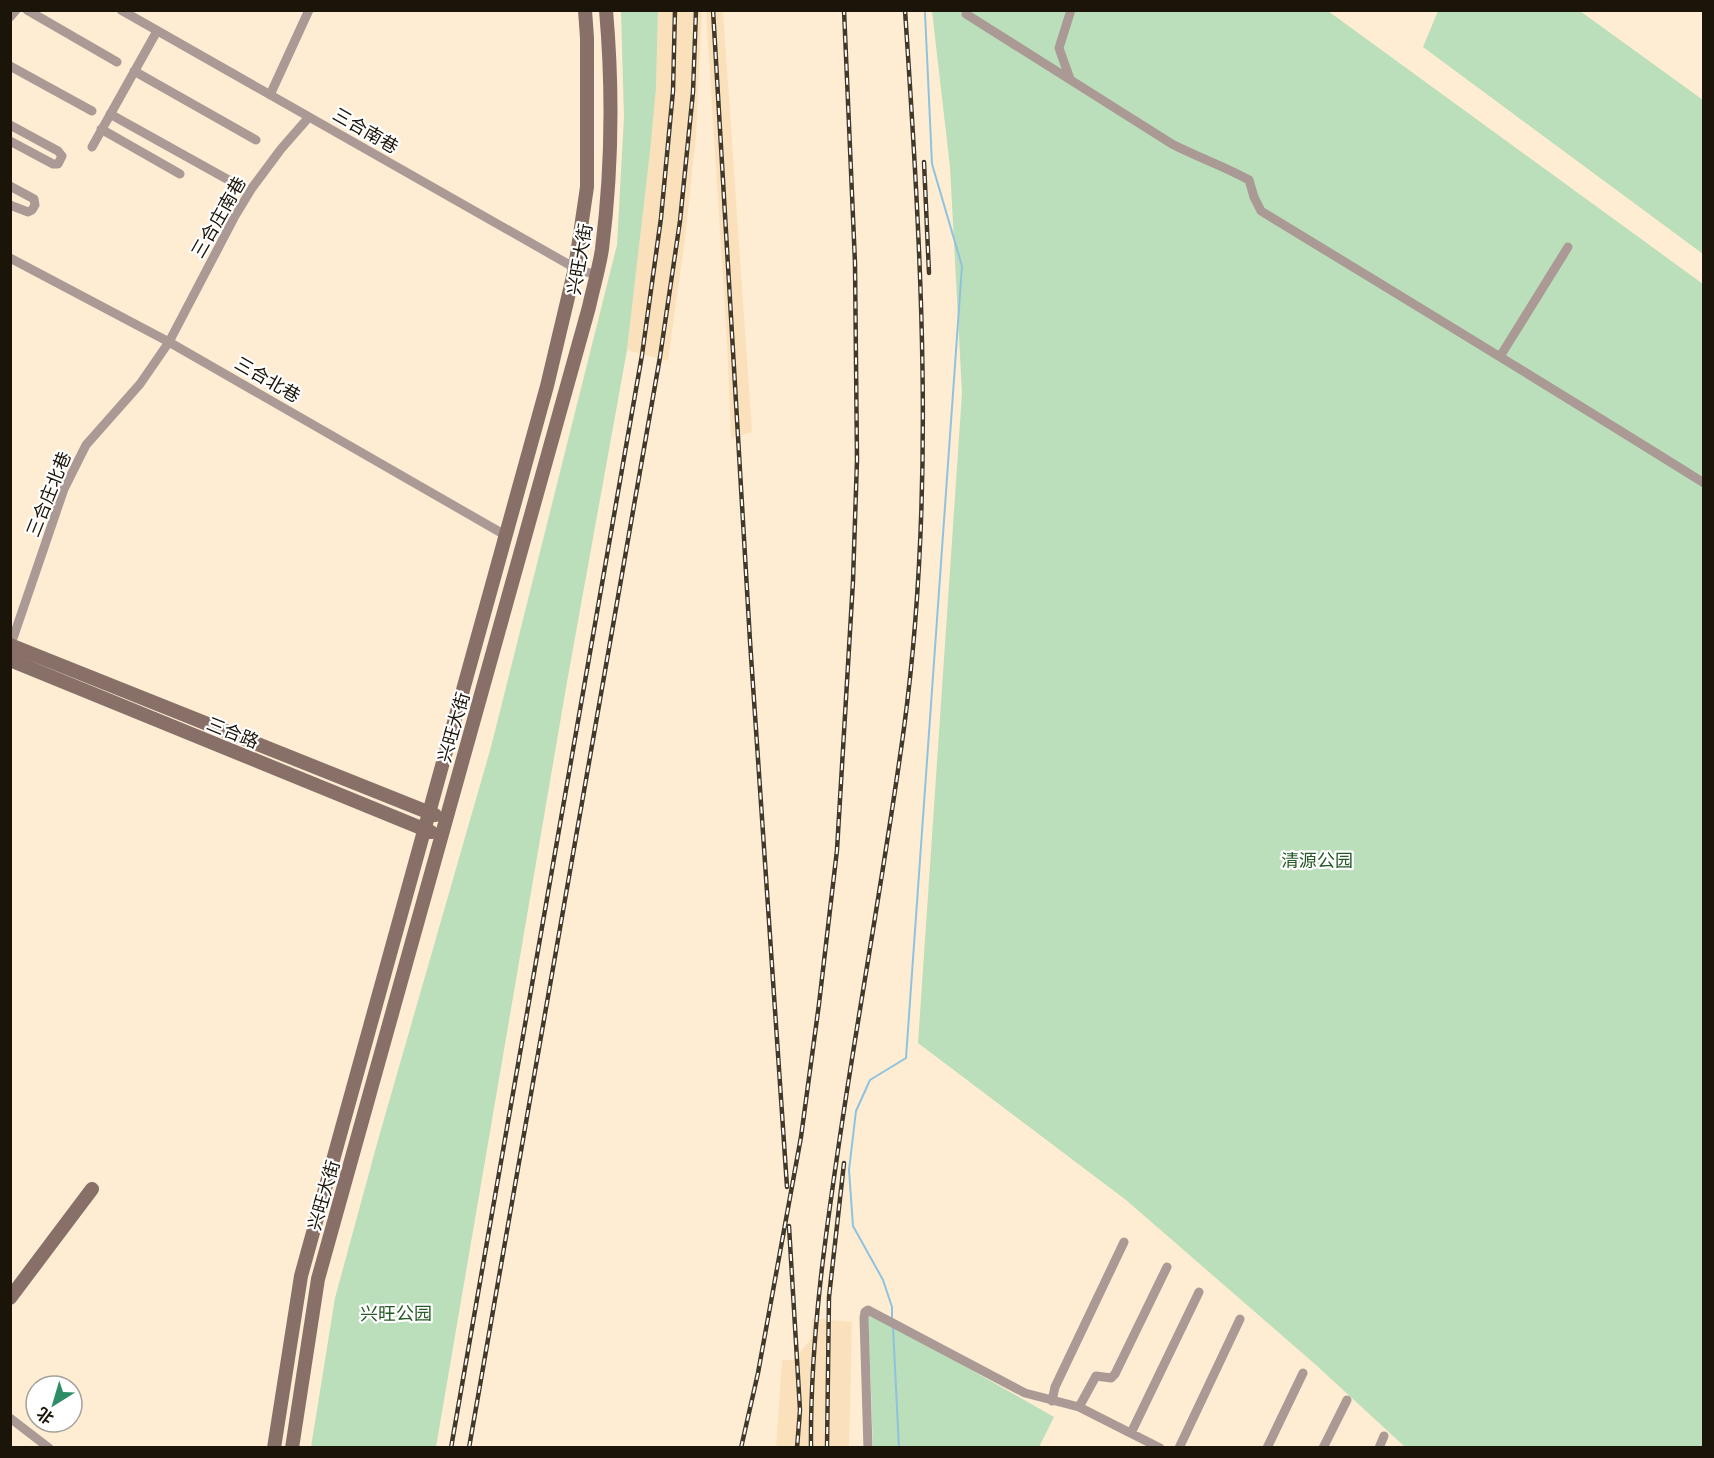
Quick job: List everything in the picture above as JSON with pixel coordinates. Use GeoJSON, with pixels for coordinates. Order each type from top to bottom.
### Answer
{"type":"FeatureCollection","features":[{"type":"Feature","properties":{"kind":"main road","name":"兴旺大街"},"geometry":{"type":"LineString","coordinates":[[274,1448],[301,1276],[547,386],[575,268],[587,187],[585,10]]}},
{"type":"Feature","properties":{"kind":"main road","name":"兴旺大街"},"geometry":{"type":"LineString","coordinates":[[292,1448],[318,1279],[589,308],[602,250],[611,136],[606,10]]}},
{"type":"Feature","properties":{"kind":"main road","name":"三合路"},"geometry":{"type":"LineString","coordinates":[[11,646],[446,819]]}},
{"type":"Feature","properties":{"kind":"main road","name":"三合路"},"geometry":{"type":"LineString","coordinates":[[10,660],[442,836]]}},
{"type":"Feature","properties":{"kind":"main road"},"geometry":{"type":"LineString","coordinates":[[10,1298],[92,1188]]}},
{"type":"Feature","properties":{"kind":"street"},"geometry":{"type":"LineString","coordinates":[[27,10],[117,62]]}},
{"type":"Feature","properties":{"kind":"street","name":"三合南巷"},"geometry":{"type":"LineString","coordinates":[[121,10],[575,268],[596,275]]}},
{"type":"Feature","properties":{"kind":"street"},"geometry":{"type":"LineString","coordinates":[[270,95],[309,10]]}},
{"type":"Feature","properties":{"kind":"street"},"geometry":{"type":"LineString","coordinates":[[1070,80],[1059,48],[1071,10]]}},
{"type":"Feature","properties":{"kind":"street"},"geometry":{"type":"LineString","coordinates":[[966,14],[1172,144],[1249,180],[1261,211],[1501,355],[1704,483]]}},
{"type":"Feature","properties":{"kind":"street"},"geometry":{"type":"LineString","coordinates":[[92,147],[157,31]]}},
{"type":"Feature","properties":{"kind":"street"},"geometry":{"type":"LineString","coordinates":[[10,66],[92,111]]}},
{"type":"Feature","properties":{"kind":"street"},"geometry":{"type":"LineString","coordinates":[[134,71],[256,140]]}},
{"type":"Feature","properties":{"kind":"street"},"geometry":{"type":"LineString","coordinates":[[110,114],[234,183]]}},
{"type":"Feature","properties":{"kind":"street","name":"三合庄南巷"},"geometry":{"type":"LineString","coordinates":[[169,342],[252,188],[281,149],[309,117]]}},
{"type":"Feature","properties":{"kind":"street"},"geometry":{"type":"LineString","coordinates":[[10,125],[58,151],[62,156],[57,164],[53,164],[10,141]]}},
{"type":"Feature","properties":{"kind":"street"},"geometry":{"type":"LineString","coordinates":[[102,129],[180,174]]}},
{"type":"Feature","properties":{"kind":"street"},"geometry":{"type":"LineString","coordinates":[[10,186],[34,199],[35,205],[28,212],[10,205]]}},
{"type":"Feature","properties":{"kind":"street"},"geometry":{"type":"LineString","coordinates":[[1501,355],[1568,247]]}},
{"type":"Feature","properties":{"kind":"street","name":"三合北巷"},"geometry":{"type":"LineString","coordinates":[[10,258],[169,342],[505,535]]}},
{"type":"Feature","properties":{"kind":"street","name":"三合庄北巷"},"geometry":{"type":"LineString","coordinates":[[11,646],[64,489],[76,464],[86,445],[140,384],[169,342]]}},
{"type":"Feature","properties":{"kind":"street"},"geometry":{"type":"LineString","coordinates":[[1052,1401],[1055,1387],[1124,1242]]}},
{"type":"Feature","properties":{"kind":"street"},"geometry":{"type":"LineString","coordinates":[[1079,1407],[1096,1376],[1111,1378],[1115,1374],[1167,1267]]}},
{"type":"Feature","properties":{"kind":"street"},"geometry":{"type":"LineString","coordinates":[[1131,1433],[1198,1292]]}},
{"type":"Feature","properties":{"kind":"street"},"geometry":{"type":"LineString","coordinates":[[868,1448],[864,1318],[868,1310],[1024,1393],[1079,1407],[1160,1448]]}},
{"type":"Feature","properties":{"kind":"street"},"geometry":{"type":"LineString","coordinates":[[1179,1448],[1240,1319]]}},
{"type":"Feature","properties":{"kind":"street"},"geometry":{"type":"LineString","coordinates":[[1267,1448],[1303,1373]]}},
{"type":"Feature","properties":{"kind":"street"},"geometry":{"type":"LineString","coordinates":[[1323,1448],[1347,1400]]}},
{"type":"Feature","properties":{"kind":"street"},"geometry":{"type":"LineString","coordinates":[[10,1418],[49,1448]]}},
{"type":"Feature","properties":{"kind":"street"},"geometry":{"type":"LineString","coordinates":[[1379,1448],[1384,1436]]}},
{"type":"Feature","properties":{"kind":"shaded area"},"geometry":{"type":"Polygon","coordinates":[[[658,11],[702,11],[696,136],[685,239],[668,361],[627,350],[656,88],[658,11]]]}},
{"type":"Feature","properties":{"kind":"shaded area"},"geometry":{"type":"Polygon","coordinates":[[[706,11],[723,11],[752,432],[731,438],[727,342],[706,11]]]}},
{"type":"Feature","properties":{"kind":"shaded area"},"geometry":{"type":"Polygon","coordinates":[[[812,1318],[852,1322],[849,1447],[776,1447],[782,1360],[793,1360],[811,1339],[812,1318]]]}},
{"type":"Feature","properties":{"kind":"green space","name":"兴旺公园"},"geometry":{"type":"Polygon","coordinates":[[[621,11],[658,11],[656,88],[627,350],[567,682],[436,1447],[311,1447],[335,1298],[491,747],[617,245],[624,117],[621,11]]]}},
{"type":"Feature","properties":{"kind":"green space","name":"清源公园"},"geometry":{"type":"Polygon","coordinates":[[[932,11],[1328,11],[1703,284],[1703,1447],[1405,1447],[1316,1365],[1126,1200],[918,1043],[962,393],[950,167],[932,11]]]}},
{"type":"Feature","properties":{"kind":"green space"},"geometry":{"type":"Polygon","coordinates":[[[1438,11],[1580,11],[1703,100],[1703,254],[1423,47],[1438,11]]]}},
{"type":"Feature","properties":{"kind":"green space"},"geometry":{"type":"Polygon","coordinates":[[[868,1311],[1054,1417],[1039,1447],[873,1447],[868,1311]]]}},
{"type":"Feature","properties":{"kind":"waterway"},"geometry":{"type":"LineString","coordinates":[[892,1318],[892,1307],[883,1280],[853,1226],[849,1170],[856,1111],[870,1080],[906,1058],[962,266],[932,164],[925,13]]}},
{"type":"Feature","properties":{"kind":"waterway"},"geometry":{"type":"LineString","coordinates":[[893,1327],[899,1448]]}},
{"type":"Feature","properties":{"kind":"railway"},"geometry":{"type":"LineString","coordinates":[[451,1448],[642,355],[661,218],[673,91],[675,10]]}},
{"type":"Feature","properties":{"kind":"railway"},"geometry":{"type":"LineString","coordinates":[[469,1448],[660,357],[680,221],[693,92],[696,10]]}},
{"type":"Feature","properties":{"kind":"railway"},"geometry":{"type":"LineString","coordinates":[[713,10],[750,641],[787,1187]]}},
{"type":"Feature","properties":{"kind":"railway"},"geometry":{"type":"LineString","coordinates":[[741,1448],[758,1373],[801,1137],[837,850],[853,581],[857,460],[855,263],[844,10]]}},
{"type":"Feature","properties":{"kind":"railway"},"geometry":{"type":"LineString","coordinates":[[811,1448],[813,1366],[825,1244],[904,728],[914,638],[920,549],[923,459],[920,280],[905,10]]}},
{"type":"Feature","properties":{"kind":"railway"},"geometry":{"type":"LineString","coordinates":[[924,162],[929,273]]}},
{"type":"Feature","properties":{"kind":"railway"},"geometry":{"type":"LineString","coordinates":[[827,1448],[829,1297],[844,1163]]}},
{"type":"Feature","properties":{"kind":"railway"},"geometry":{"type":"LineString","coordinates":[[789,1226],[800,1410],[797,1448]]}}]}
